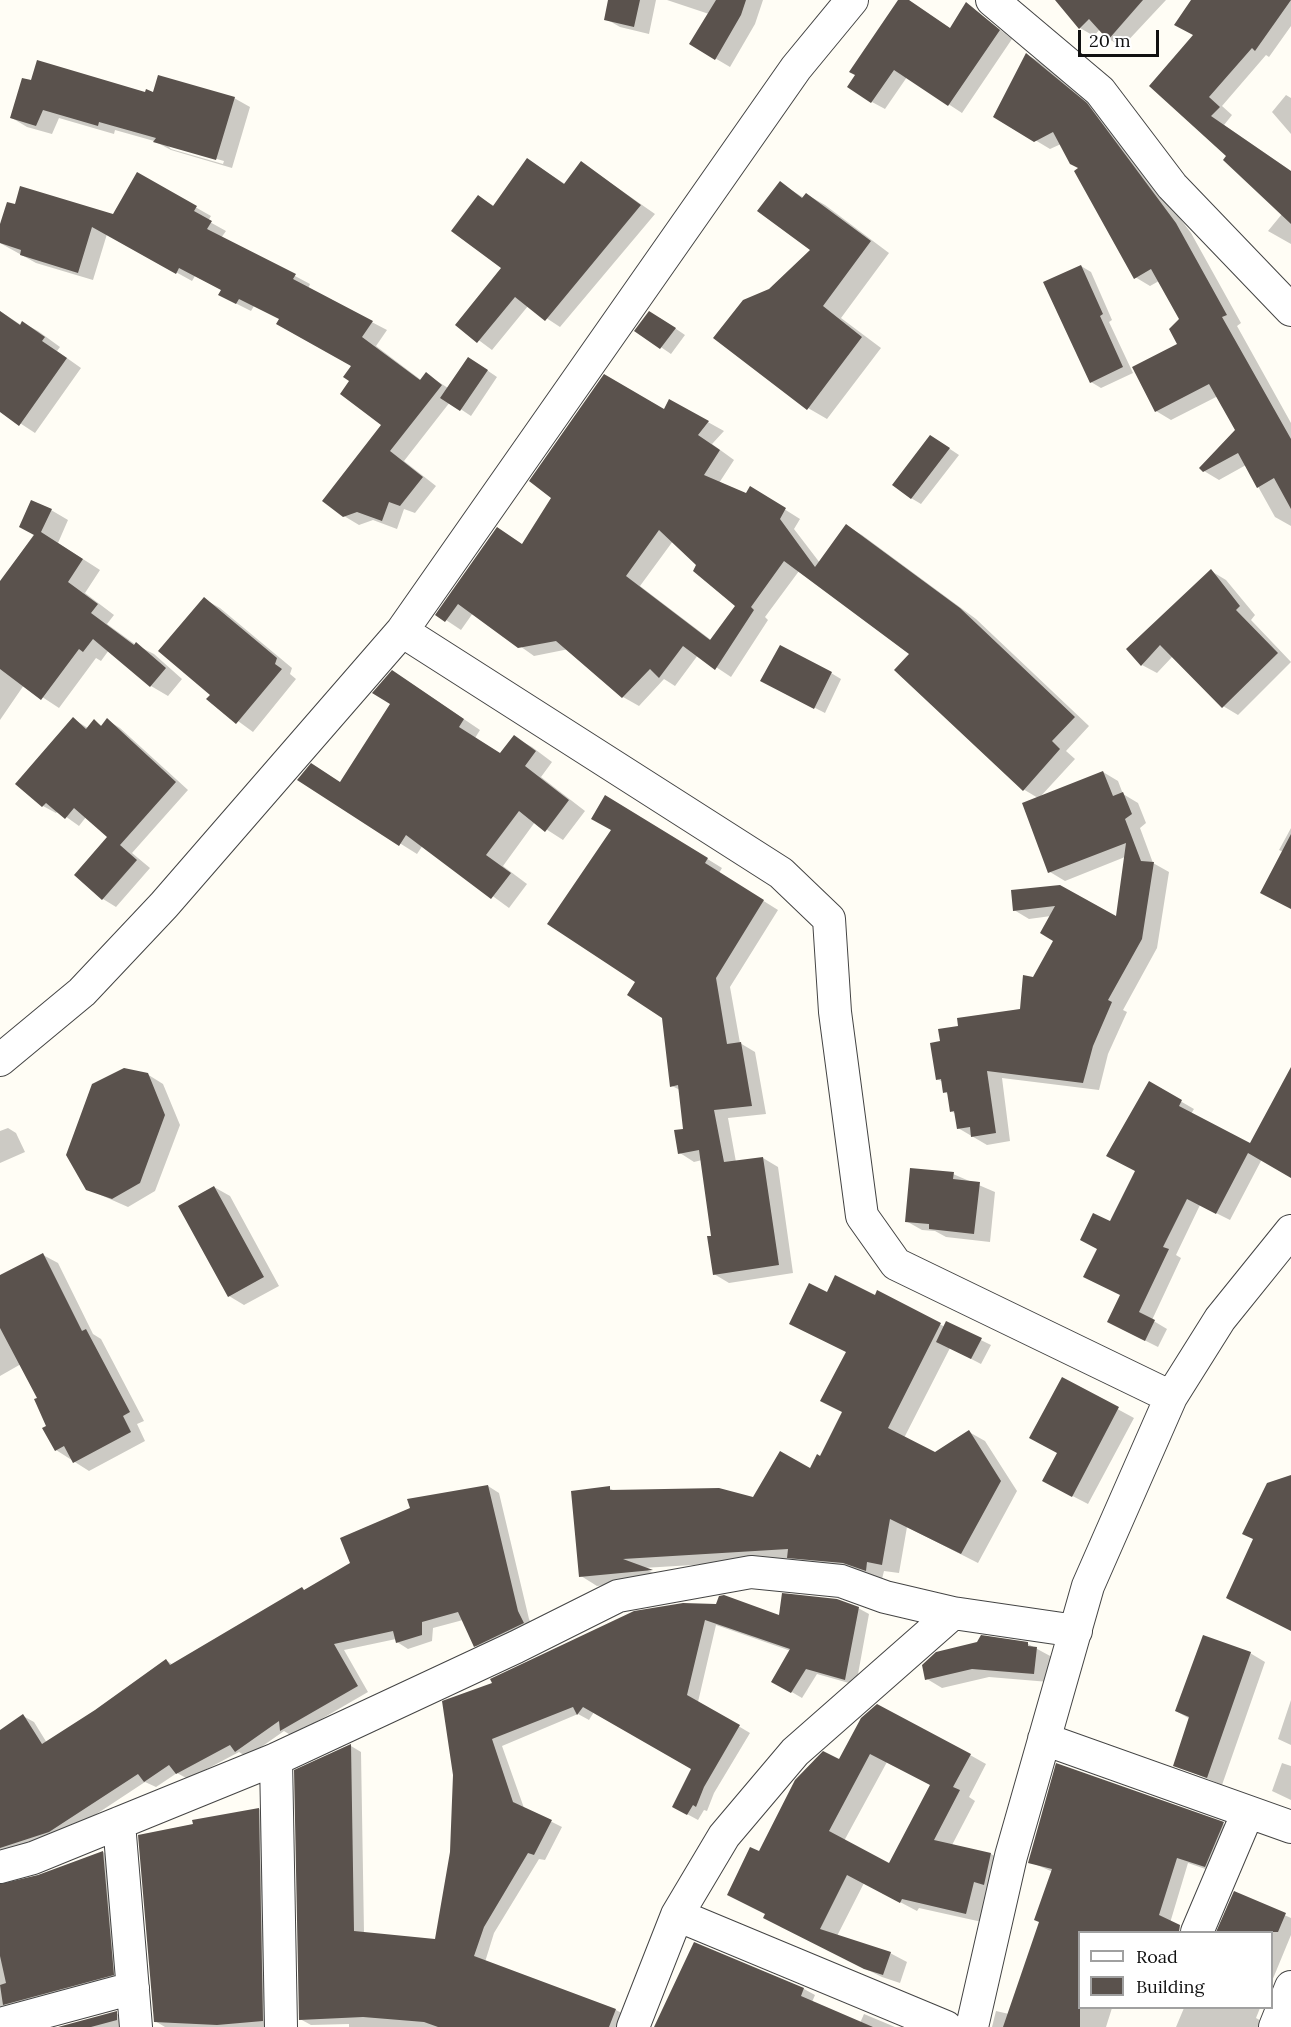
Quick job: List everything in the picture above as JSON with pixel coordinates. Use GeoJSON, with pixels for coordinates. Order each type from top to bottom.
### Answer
{"type":"FeatureCollection","features":[{"type":"Feature","properties":{"kind":"street"},"geometry":{"type":"LineString","coordinates":[[0,1060],[82,992],[164,905],[402,631],[796,68],[852,0]]}},
{"type":"Feature","properties":{"kind":"street"},"geometry":{"type":"LineString","coordinates":[[992,0],[1100,91],[1172,186],[1291,310]]}},
{"type":"Feature","properties":{"kind":"street"},"geometry":{"type":"LineString","coordinates":[[402,631],[781,873],[828,919],[835,1012],[862,1216],[896,1264],[1171,1397]]}},
{"type":"Feature","properties":{"kind":"street"},"geometry":{"type":"LineString","coordinates":[[972,2027],[1011,1856],[1088,1586],[1171,1397],[1220,1319],[1291,1231]]}},
{"type":"Feature","properties":{"kind":"street"},"geometry":{"type":"LineString","coordinates":[[0,1867],[33,1858],[276,1759],[516,1647],[618,1596],[751,1572],[842,1581],[885,1597],[953,1613],[1076,1631]]}},
{"type":"Feature","properties":{"kind":"street"},"geometry":{"type":"LineString","coordinates":[[633,2027],[677,1915],[724,1836],[795,1752],[953,1613]]}},
{"type":"Feature","properties":{"kind":"street"},"geometry":{"type":"LineString","coordinates":[[1044,1739],[1291,1827]]}},
{"type":"Feature","properties":{"kind":"street"},"geometry":{"type":"LineString","coordinates":[[276,1759],[280,2027]]}},
{"type":"Feature","properties":{"kind":"street"},"geometry":{"type":"LineString","coordinates":[[1197,1931],[1248,1812]]}},
{"type":"Feature","properties":{"kind":"street"},"geometry":{"type":"LineString","coordinates":[[119,1823],[136,2027]]}},
{"type":"Feature","properties":{"kind":"street"},"geometry":{"type":"LineString","coordinates":[[677,1915],[946,2027]]}},
{"type":"Feature","properties":{"kind":"street"},"geometry":{"type":"LineString","coordinates":[[1275,2027],[1291,1987]]}},
{"type":"Feature","properties":{"kind":"street"},"geometry":{"type":"LineString","coordinates":[[0,2024],[133,1988]]}},
{"type":"Feature","properties":{"kind":"building"},"geometry":{"type":"Polygon","coordinates":[[[608,0],[640,0],[634,27],[604,20],[608,0]]]}},
{"type":"Feature","properties":{"kind":"building"},"geometry":{"type":"Polygon","coordinates":[[[716,0],[746,0],[741,15],[715,60],[689,44],[716,0]]]}},
{"type":"Feature","properties":{"kind":"building"},"geometry":{"type":"Polygon","coordinates":[[[898,0],[909,0],[950,28],[966,2],[1000,30],[948,106],[894,70],[871,103],[847,87],[855,75],[849,72],[898,0]]]}},
{"type":"Feature","properties":{"kind":"building"},"geometry":{"type":"Polygon","coordinates":[[[1055,0],[1143,0],[1108,40],[1089,19],[1079,29],[1055,0]]]}},
{"type":"Feature","properties":{"kind":"building"},"geometry":{"type":"Polygon","coordinates":[[[1191,0],[1291,0],[1255,51],[1252,48],[1209,97],[1220,107],[1211,116],[1291,171],[1291,224],[1223,160],[1226,156],[1149,86],[1193,35],[1174,25],[1191,0]]]}},
{"type":"Feature","properties":{"kind":"building"},"geometry":{"type":"Polygon","coordinates":[[[1026,53],[1087,103],[1176,223],[1227,315],[1222,317],[1291,439],[1291,509],[1274,478],[1257,488],[1238,453],[1203,472],[1199,468],[1235,430],[1209,384],[1155,412],[1132,367],[1177,344],[1169,329],[1179,319],[1151,269],[1134,279],[1074,171],[1078,168],[1070,164],[1053,132],[1034,142],[993,117],[1026,53]]]}},
{"type":"Feature","properties":{"kind":"building"},"geometry":{"type":"Polygon","coordinates":[[[37,60],[145,92],[146,89],[153,92],[158,75],[235,97],[216,160],[153,142],[156,138],[99,122],[98,126],[43,110],[36,126],[10,118],[22,78],[31,80],[37,60]]]}},
{"type":"Feature","properties":{"kind":"building"},"geometry":{"type":"Polygon","coordinates":[[[527,158],[564,184],[581,161],[641,205],[545,321],[515,297],[477,343],[455,325],[501,268],[451,231],[478,195],[493,206],[527,158]]]}},
{"type":"Feature","properties":{"kind":"building"},"geometry":{"type":"Polygon","coordinates":[[[137,172],[197,206],[194,211],[212,221],[207,229],[296,274],[293,279],[373,321],[362,337],[420,380],[426,372],[442,385],[390,451],[423,477],[400,506],[389,502],[382,521],[357,512],[343,517],[322,501],[381,425],[340,394],[349,381],[343,377],[351,366],[276,324],[279,319],[239,299],[236,304],[218,295],[221,290],[179,268],[176,274],[92,227],[78,273],[20,255],[21,250],[0,243],[0,224],[7,202],[15,204],[20,186],[113,214],[137,172]]]}},
{"type":"Feature","properties":{"kind":"building"},"geometry":{"type":"Polygon","coordinates":[[[780,181],[802,198],[806,193],[871,241],[823,306],[862,337],[807,410],[713,338],[743,300],[769,289],[810,250],[757,211],[780,181]]]}},
{"type":"Feature","properties":{"kind":"building"},"geometry":{"type":"Polygon","coordinates":[[[1081,265],[1103,314],[1100,316],[1123,367],[1090,383],[1043,282],[1081,265]]]}},
{"type":"Feature","properties":{"kind":"building"},"geometry":{"type":"Polygon","coordinates":[[[0,311],[20,325],[22,321],[45,337],[42,341],[67,358],[19,426],[0,412],[0,311]]]}},
{"type":"Feature","properties":{"kind":"building"},"geometry":{"type":"Polygon","coordinates":[[[649,311],[676,328],[660,349],[634,331],[649,311]]]}},
{"type":"Feature","properties":{"kind":"building"},"geometry":{"type":"Polygon","coordinates":[[[468,357],[488,370],[460,411],[440,398],[468,357]]]}},
{"type":"Feature","properties":{"kind":"building"},"geometry":{"type":"Polygon","coordinates":[[[604,374],[664,409],[669,399],[709,421],[698,435],[720,450],[704,475],[746,493],[750,486],[786,508],[780,519],[815,567],[846,524],[960,608],[1075,717],[1052,741],[1060,749],[1023,791],[894,670],[909,654],[784,561],[751,607],[754,610],[715,670],[683,646],[659,678],[650,669],[622,698],[556,641],[518,648],[458,604],[445,622],[435,615],[497,527],[522,544],[551,498],[529,481],[604,374]],[[659,530],[626,576],[710,640],[735,606],[693,571],[696,565],[659,530]]]}},
{"type":"Feature","properties":{"kind":"building"},"geometry":{"type":"Polygon","coordinates":[[[930,435],[950,448],[911,499],[892,485],[930,435]]]}},
{"type":"Feature","properties":{"kind":"building"},"geometry":{"type":"Polygon","coordinates":[[[31,500],[52,509],[41,532],[83,559],[68,582],[98,604],[91,613],[134,645],[136,642],[166,668],[150,687],[93,639],[83,652],[79,649],[41,700],[0,669],[0,581],[34,535],[19,527],[31,500]]]}},
{"type":"Feature","properties":{"kind":"building"},"geometry":{"type":"Polygon","coordinates":[[[1211,569],[1240,606],[1236,610],[1278,653],[1222,708],[1160,645],[1141,666],[1126,649],[1211,569]]]}},
{"type":"Feature","properties":{"kind":"building"},"geometry":{"type":"Polygon","coordinates":[[[204,597],[277,658],[275,664],[282,669],[236,724],[206,699],[210,695],[158,651],[204,597]]]}},
{"type":"Feature","properties":{"kind":"building"},"geometry":{"type":"Polygon","coordinates":[[[780,645],[832,672],[814,709],[760,681],[780,645]]]}},
{"type":"Feature","properties":{"kind":"building"},"geometry":{"type":"Polygon","coordinates":[[[392,670],[464,719],[459,727],[500,753],[514,735],[536,751],[525,766],[569,800],[545,832],[519,811],[486,855],[511,873],[491,899],[406,835],[399,846],[297,780],[311,763],[340,782],[390,704],[372,693],[392,670]]]}},
{"type":"Feature","properties":{"kind":"building"},"geometry":{"type":"Polygon","coordinates":[[[73,717],[86,729],[94,719],[101,726],[107,718],[176,782],[120,845],[137,860],[102,900],[74,875],[107,837],[74,808],[65,819],[46,803],[42,807],[15,784],[73,717]]]}},
{"type":"Feature","properties":{"kind":"building"},"geometry":{"type":"Polygon","coordinates":[[[1103,771],[1113,796],[1123,792],[1132,814],[1125,819],[1141,861],[1154,862],[1142,939],[1108,1000],[1112,1002],[1093,1046],[1083,1083],[987,1071],[996,1133],[971,1137],[970,1127],[957,1129],[954,1111],[950,1112],[947,1092],[943,1093],[941,1079],[936,1080],[930,1043],[940,1041],[938,1029],[958,1026],[957,1018],[1020,1009],[1023,975],[1033,977],[1053,941],[1040,933],[1055,906],[1013,911],[1011,890],[1060,885],[1116,916],[1126,843],[1048,873],[1022,803],[1103,771]]]}},
{"type":"Feature","properties":{"kind":"building"},"geometry":{"type":"Polygon","coordinates":[[[605,795],[708,858],[705,863],[764,900],[716,978],[727,1044],[741,1042],[752,1106],[714,1110],[724,1162],[763,1157],[779,1265],[713,1275],[707,1236],[711,1236],[699,1150],[678,1154],[674,1130],[683,1129],[678,1085],[670,1087],[662,1018],[627,995],[635,982],[547,924],[611,830],[591,819],[605,795]]]}},
{"type":"Feature","properties":{"kind":"building"},"geometry":{"type":"Polygon","coordinates":[[[1291,834],[1291,909],[1260,893],[1291,834]]]}},
{"type":"Feature","properties":{"kind":"building"},"geometry":{"type":"Polygon","coordinates":[[[1291,1067],[1291,1178],[1248,1153],[1216,1214],[1187,1199],[1163,1247],[1169,1249],[1139,1312],[1155,1320],[1145,1341],[1107,1322],[1120,1295],[1083,1277],[1097,1249],[1080,1240],[1093,1213],[1110,1221],[1135,1171],[1106,1156],[1149,1081],[1182,1100],[1179,1106],[1250,1143],[1291,1067]]]}},
{"type":"Feature","properties":{"kind":"building"},"geometry":{"type":"Polygon","coordinates":[[[124,1068],[148,1073],[165,1115],[140,1183],[112,1199],[86,1190],[66,1155],[92,1084],[124,1068]]]}},
{"type":"Feature","properties":{"kind":"building"},"geometry":{"type":"Polygon","coordinates":[[[910,1168],[954,1172],[953,1179],[980,1182],[974,1234],[929,1229],[929,1224],[905,1222],[910,1168]]]}},
{"type":"Feature","properties":{"kind":"building"},"geometry":{"type":"Polygon","coordinates":[[[214,1186],[264,1277],[228,1297],[178,1206],[214,1186]]]}},
{"type":"Feature","properties":{"kind":"building"},"geometry":{"type":"Polygon","coordinates":[[[43,1253],[82,1331],[86,1329],[130,1412],[123,1416],[131,1432],[73,1463],[64,1446],[55,1451],[42,1428],[46,1426],[34,1399],[37,1398],[0,1328],[0,1275],[43,1253]]]}},
{"type":"Feature","properties":{"kind":"building"},"geometry":{"type":"Polygon","coordinates":[[[835,1275],[875,1295],[877,1290],[941,1323],[888,1428],[935,1452],[969,1430],[1001,1481],[961,1554],[890,1519],[882,1565],[867,1562],[866,1571],[843,1563],[787,1558],[788,1549],[623,1559],[653,1570],[579,1577],[571,1491],[610,1486],[610,1490],[719,1488],[753,1497],[780,1451],[810,1468],[817,1454],[820,1456],[842,1412],[820,1401],[846,1352],[789,1324],[809,1283],[827,1292],[835,1275]]]}},
{"type":"Feature","properties":{"kind":"building"},"geometry":{"type":"Polygon","coordinates":[[[946,1321],[982,1338],[971,1359],[936,1342],[946,1321]]]}},
{"type":"Feature","properties":{"kind":"building"},"geometry":{"type":"Polygon","coordinates":[[[1062,1377],[1119,1407],[1072,1497],[1042,1481],[1057,1453],[1029,1438],[1062,1377]]]}},
{"type":"Feature","properties":{"kind":"building"},"geometry":{"type":"Polygon","coordinates":[[[1291,1475],[1291,1631],[1226,1598],[1253,1539],[1242,1534],[1267,1483],[1291,1475]]]}},
{"type":"Feature","properties":{"kind":"building"},"geometry":{"type":"Polygon","coordinates":[[[488,1485],[518,1611],[524,1623],[474,1647],[458,1612],[422,1622],[422,1635],[396,1643],[393,1631],[334,1644],[358,1686],[280,1731],[279,1721],[235,1752],[230,1745],[176,1774],[169,1765],[144,1782],[138,1774],[49,1832],[0,1848],[0,1730],[23,1714],[42,1744],[95,1710],[166,1659],[170,1665],[302,1587],[304,1590],[350,1563],[340,1538],[410,1508],[407,1499],[488,1485]]]}},
{"type":"Feature","properties":{"kind":"building"},"geometry":{"type":"Polygon","coordinates":[[[782,1593],[837,1599],[859,1607],[845,1680],[806,1669],[791,1693],[771,1682],[790,1649],[705,1620],[687,1695],[740,1725],[704,1787],[696,1807],[693,1805],[687,1815],[672,1807],[691,1769],[583,1707],[577,1715],[573,1707],[492,1739],[513,1802],[552,1820],[534,1855],[528,1853],[484,1927],[474,1956],[616,2009],[609,2027],[438,2027],[424,2022],[363,2017],[299,2020],[294,1770],[351,1744],[354,1931],[435,1939],[450,1852],[453,1775],[442,1701],[492,1683],[490,1679],[634,1611],[683,1603],[716,1604],[719,1596],[724,1595],[779,1615],[782,1593]]]}},
{"type":"Feature","properties":{"kind":"building"},"geometry":{"type":"Polygon","coordinates":[[[981,1635],[1028,1642],[1028,1646],[1037,1647],[1034,1674],[972,1669],[925,1680],[922,1665],[936,1652],[977,1642],[981,1635]]]}},
{"type":"Feature","properties":{"kind":"building"},"geometry":{"type":"Polygon","coordinates":[[[1203,1635],[1251,1652],[1207,1778],[1173,1766],[1189,1717],[1175,1711],[1203,1635]]]}},
{"type":"Feature","properties":{"kind":"building"},"geometry":{"type":"Polygon","coordinates":[[[877,1704],[971,1754],[953,1787],[960,1790],[934,1840],[991,1853],[984,1885],[974,1882],[966,1914],[902,1899],[900,1903],[847,1875],[820,1929],[891,1952],[883,1975],[864,1969],[763,1918],[765,1914],[727,1895],[750,1847],[759,1851],[795,1780],[823,1751],[839,1759],[861,1718],[877,1704]],[[870,1754],[829,1831],[889,1863],[930,1785],[870,1754]]]}},
{"type":"Feature","properties":{"kind":"building"},"geometry":{"type":"Polygon","coordinates":[[[1056,1763],[1224,1822],[1205,1867],[1177,1858],[1159,1915],[1180,1925],[1179,1931],[1078,1931],[1080,2027],[1003,2027],[1039,1922],[1034,1920],[1052,1869],[1028,1863],[1056,1763]]]}},
{"type":"Feature","properties":{"kind":"building"},"geometry":{"type":"Polygon","coordinates":[[[259,1808],[263,2021],[217,2025],[154,2022],[138,1835],[193,1824],[192,1820],[259,1808]]]}},
{"type":"Feature","properties":{"kind":"building"},"geometry":{"type":"Polygon","coordinates":[[[103,1851],[114,1975],[3,2005],[0,1985],[6,1983],[0,1956],[0,1884],[38,1875],[103,1851]]]}},
{"type":"Feature","properties":{"kind":"building"},"geometry":{"type":"Polygon","coordinates":[[[1234,1891],[1286,1913],[1278,1932],[1216,1931],[1234,1891]]]}},
{"type":"Feature","properties":{"kind":"building"},"geometry":{"type":"Polygon","coordinates":[[[694,1942],[804,1988],[801,1996],[873,2027],[654,2027],[694,1942]]]}},
{"type":"Feature","properties":{"kind":"building"},"geometry":{"type":"Polygon","coordinates":[[[117,2011],[117,2020],[91,2027],[58,2027],[117,2011]]]}}]}
